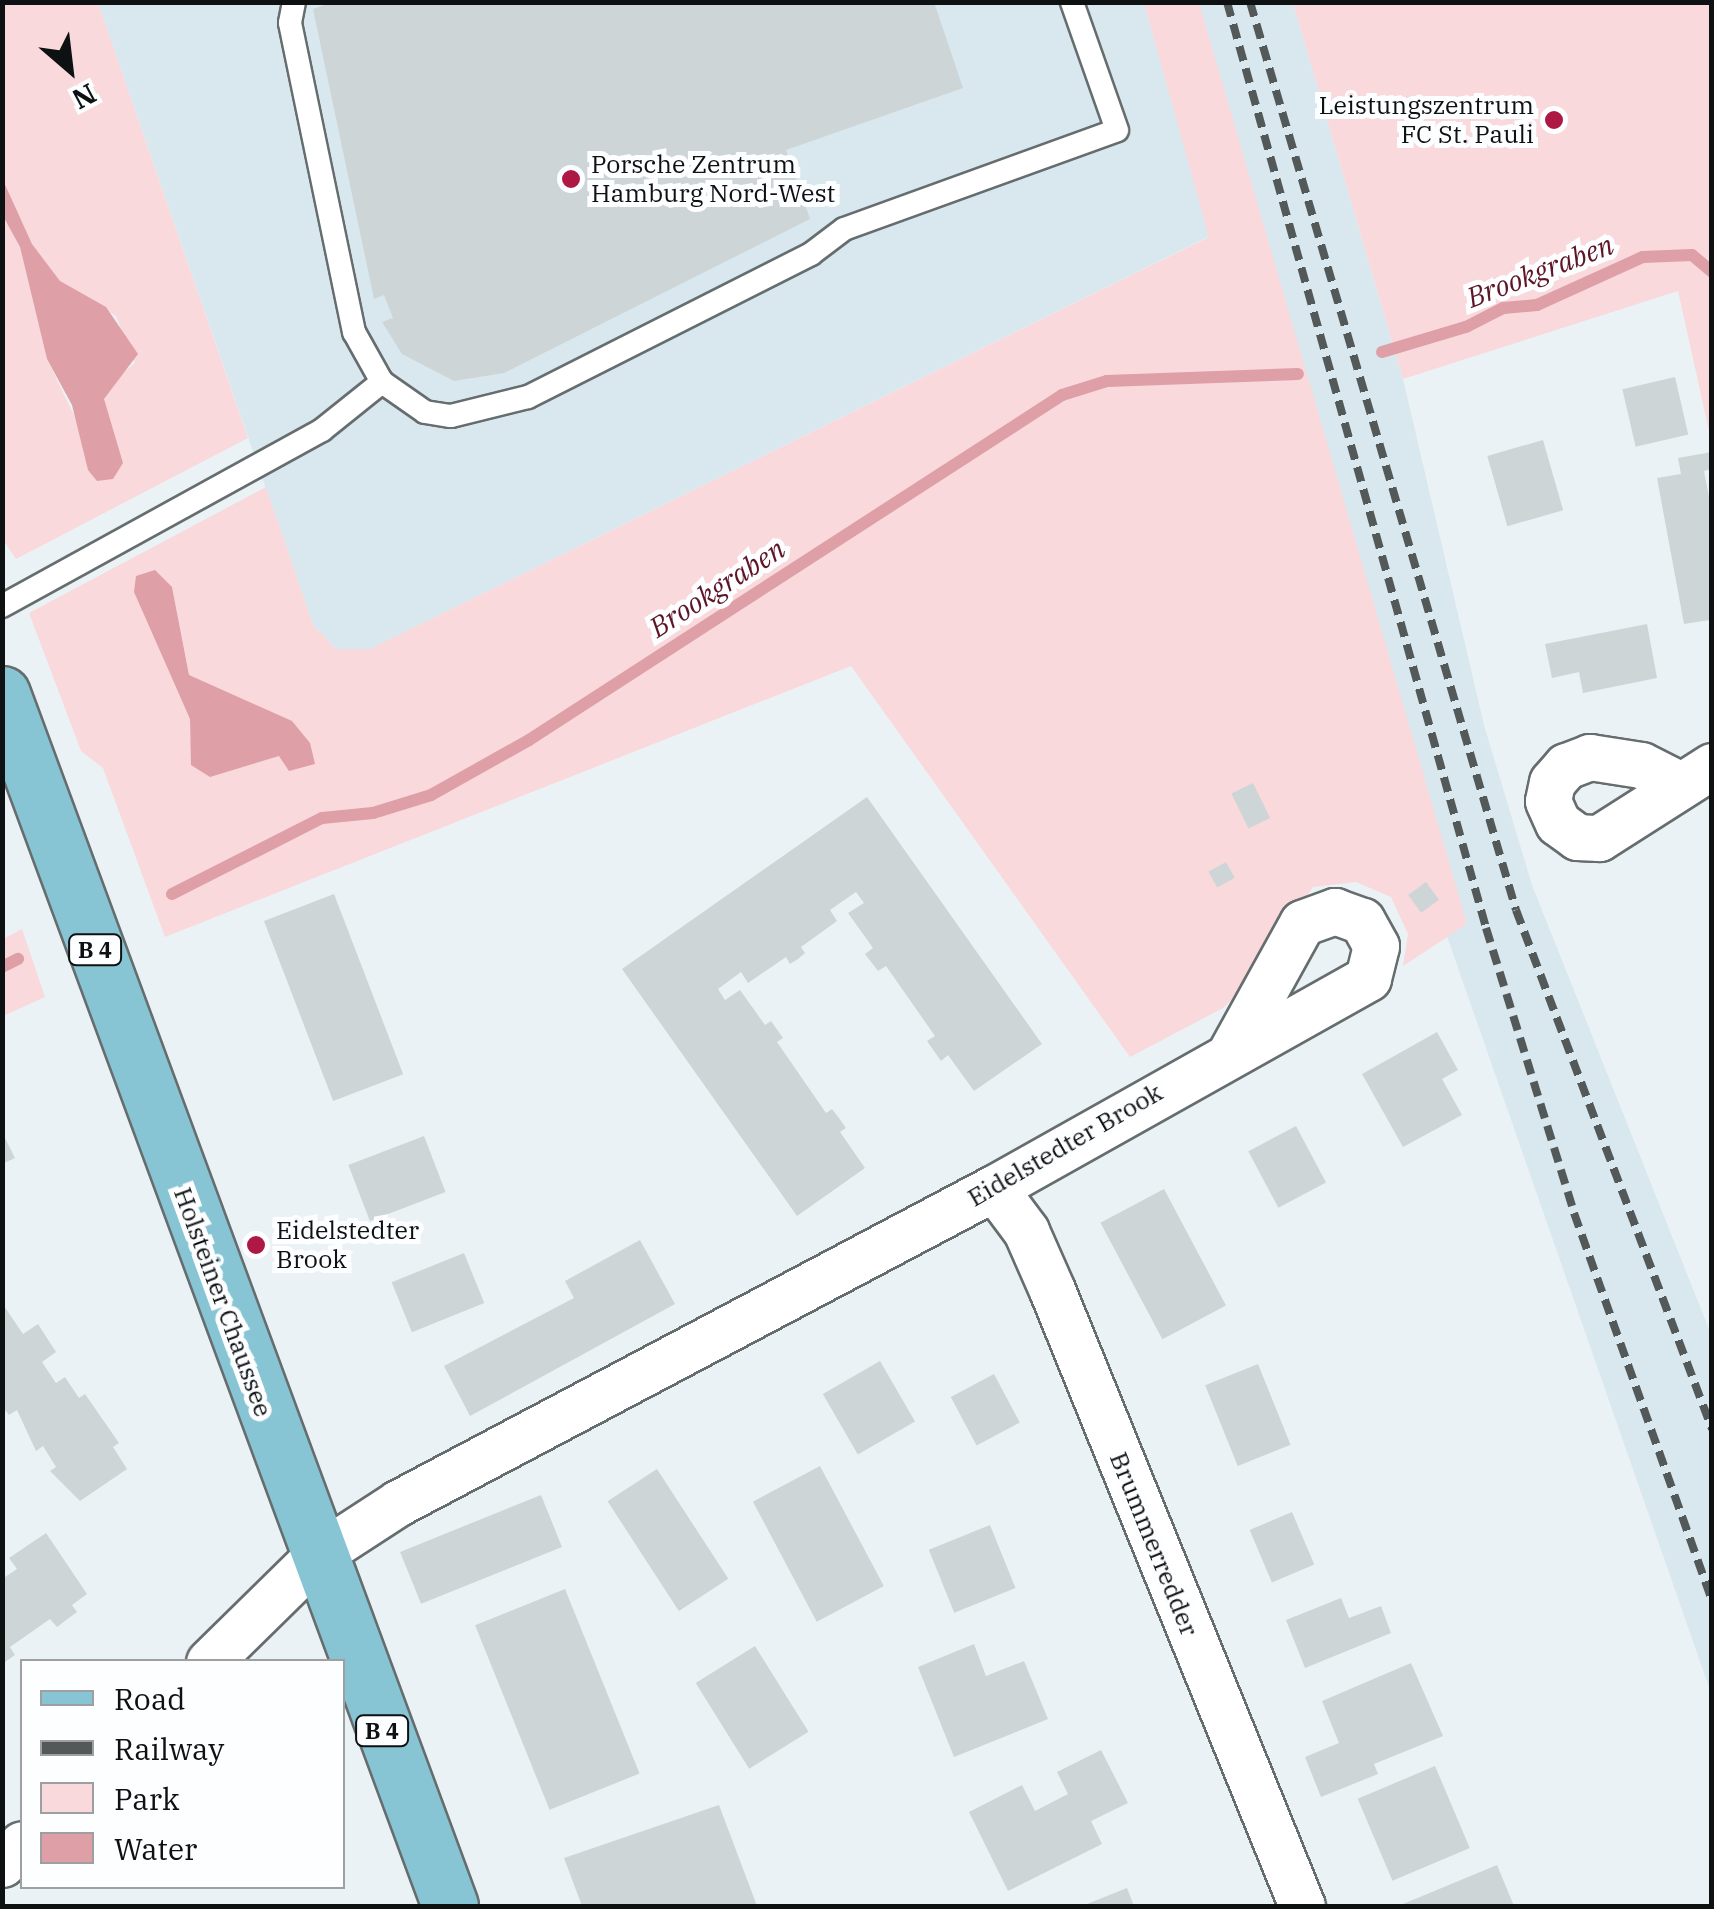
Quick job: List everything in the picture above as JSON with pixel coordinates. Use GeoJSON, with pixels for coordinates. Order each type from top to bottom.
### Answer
{"type":"FeatureCollection","features":[{"type":"Feature","properties":{"kind":"main road","name":"Holsteiner Chaussee"},"geometry":{"type":"LineString","coordinates":[[2,694],[450,1906]]}},
{"type":"Feature","properties":{"kind":"street","name":"Eidelstedter Brook"},"geometry":{"type":"LineString","coordinates":[[212,1659],[318,1555],[398,1503],[994,1188],[1232,1050]]}},
{"type":"Feature","properties":{"kind":"street","name":"Brummerredder"},"geometry":{"type":"LineString","coordinates":[[994,1188],[1026,1232],[1052,1290],[1302,1906]]}},
{"type":"Feature","properties":{"kind":"street"},"geometry":{"type":"LineString","coordinates":[[2,1864],[20,1846]]}},
{"type":"Feature","properties":{"kind":"lane"},"geometry":{"type":"LineString","coordinates":[[294,2],[290,23],[345,303],[382,382],[425,412],[451,416],[502,408],[811,254],[844,229],[1117,130],[1072,2]]}},
{"type":"Feature","properties":{"kind":"lane"},"geometry":{"type":"LineString","coordinates":[[2,606],[322,430],[382,382]]}},
{"type":"Feature","properties":{"kind":"shaded area"},"geometry":{"type":"Polygon","coordinates":[[[98,3],[1144,3],[1210,236],[370,649],[336,649],[313,625],[98,3]]]}},
{"type":"Feature","properties":{"kind":"shaded area"},"geometry":{"type":"Polygon","coordinates":[[[1198,3],[1293,3],[1403,379],[1484,725],[1532,885],[1711,1334],[1711,1693],[1442,922],[1198,3]]]}},
{"type":"Feature","properties":{"kind":"green space"},"geometry":{"type":"Polygon","coordinates":[[[2,3],[98,3],[248,438],[16,559],[2,538],[3,216],[20,247],[47,359],[79,426],[105,419],[104,399],[113,381],[135,363],[116,316],[60,281],[32,244],[3,180],[2,3]]]}},
{"type":"Feature","properties":{"kind":"green space"},"geometry":{"type":"Polygon","coordinates":[[[1144,3],[1199,3],[1467,924],[1403,966],[1408,934],[1391,897],[1356,882],[1313,887],[1246,986],[1223,1008],[1130,1057],[851,666],[165,937],[103,768],[81,751],[29,613],[266,487],[313,625],[336,649],[370,649],[1209,237],[1144,3]],[[172,587],[135,592],[190,719],[192,765],[279,755],[315,764],[189,675],[172,587]]]}},
{"type":"Feature","properties":{"kind":"green space","name":"Leistungszentrum FC St. Pauli"},"geometry":{"type":"Polygon","coordinates":[[[1293,3],[1711,3],[1711,440],[1678,291],[1403,379],[1293,3]]]}},
{"type":"Feature","properties":{"kind":"green space"},"geometry":{"type":"Polygon","coordinates":[[[22,929],[45,997],[3,1016],[3,939],[22,929]]]}},
{"type":"Feature","properties":{"kind":"water"},"geometry":{"type":"Polygon","coordinates":[[[3,180],[32,244],[60,281],[106,307],[138,354],[104,399],[123,463],[113,479],[97,481],[88,470],[72,405],[47,359],[20,247],[3,216],[3,180]]]}},
{"type":"Feature","properties":{"kind":"water"},"geometry":{"type":"Polygon","coordinates":[[[155,570],[172,587],[189,675],[292,721],[310,743],[315,764],[289,771],[279,756],[210,777],[191,765],[190,719],[134,592],[136,576],[155,570]]]}},
{"type":"Feature","properties":{"kind":"building","name":"Porsche Zentrum Hamburg Nord-West"},"geometry":{"type":"Polygon","coordinates":[[[333,2],[934,2],[963,88],[786,150],[810,219],[504,373],[454,381],[402,354],[382,322],[393,318],[384,295],[374,299],[313,9],[333,2]]]}},
{"type":"Feature","properties":{"kind":"building"},"geometry":{"type":"Polygon","coordinates":[[[1675,377],[1688,434],[1636,447],[1622,389],[1675,377]]]}},
{"type":"Feature","properties":{"kind":"building"},"geometry":{"type":"Polygon","coordinates":[[[1543,440],[1563,510],[1507,526],[1487,456],[1543,440]]]}},
{"type":"Feature","properties":{"kind":"building"},"geometry":{"type":"Polygon","coordinates":[[[1712,452],[1712,469],[1704,471],[1712,512],[1710,620],[1684,624],[1657,478],[1681,474],[1678,458],[1712,452]]]}},
{"type":"Feature","properties":{"kind":"building"},"geometry":{"type":"Polygon","coordinates":[[[1647,624],[1657,678],[1583,693],[1579,672],[1552,678],[1545,644],[1647,624]]]}},
{"type":"Feature","properties":{"kind":"building"},"geometry":{"type":"Polygon","coordinates":[[[1253,783],[1270,818],[1249,829],[1231,794],[1253,783]]]}},
{"type":"Feature","properties":{"kind":"building"},"geometry":{"type":"Polygon","coordinates":[[[867,797],[1042,1044],[974,1091],[948,1055],[941,1061],[927,1041],[935,1036],[886,966],[878,971],[865,954],[873,948],[848,913],[864,903],[856,892],[830,910],[837,921],[801,947],[805,953],[798,959],[790,964],[786,957],[748,983],[741,972],[718,989],[725,1000],[740,990],[765,1025],[771,1021],[783,1038],[777,1042],[826,1113],[832,1109],[846,1128],[840,1132],[865,1168],[797,1216],[622,969],[867,797]]]}},
{"type":"Feature","properties":{"kind":"building"},"geometry":{"type":"Polygon","coordinates":[[[1226,862],[1235,878],[1217,887],[1209,872],[1226,862]]]}},
{"type":"Feature","properties":{"kind":"building"},"geometry":{"type":"Polygon","coordinates":[[[1426,882],[1439,900],[1421,913],[1408,895],[1426,882]]]}},
{"type":"Feature","properties":{"kind":"building"},"geometry":{"type":"Polygon","coordinates":[[[334,894],[403,1074],[333,1101],[264,921],[334,894]]]}},
{"type":"Feature","properties":{"kind":"building"},"geometry":{"type":"Polygon","coordinates":[[[1437,1032],[1458,1070],[1442,1079],[1462,1115],[1403,1147],[1362,1074],[1437,1032]]]}},
{"type":"Feature","properties":{"kind":"building"},"geometry":{"type":"Polygon","coordinates":[[[1296,1126],[1326,1183],[1278,1208],[1248,1151],[1296,1126]]]}},
{"type":"Feature","properties":{"kind":"building"},"geometry":{"type":"Polygon","coordinates":[[[2,1132],[15,1158],[2,1164],[2,1132]]]}},
{"type":"Feature","properties":{"kind":"building"},"geometry":{"type":"Polygon","coordinates":[[[424,1136],[446,1192],[370,1221],[348,1165],[424,1136]]]}},
{"type":"Feature","properties":{"kind":"building"},"geometry":{"type":"Polygon","coordinates":[[[1164,1189],[1226,1306],[1162,1339],[1100,1223],[1164,1189]]]}},
{"type":"Feature","properties":{"kind":"building"},"geometry":{"type":"Polygon","coordinates":[[[640,1240],[675,1304],[470,1416],[444,1366],[574,1298],[565,1281],[640,1240]]]}},
{"type":"Feature","properties":{"kind":"building"},"geometry":{"type":"Polygon","coordinates":[[[464,1253],[484,1303],[412,1332],[392,1282],[464,1253]]]}},
{"type":"Feature","properties":{"kind":"building"},"geometry":{"type":"Polygon","coordinates":[[[2,1303],[23,1334],[38,1324],[56,1352],[42,1362],[56,1383],[65,1377],[79,1398],[85,1394],[119,1443],[113,1447],[127,1469],[80,1501],[50,1471],[56,1467],[43,1446],[36,1451],[17,1410],[9,1415],[2,1406],[2,1303]]]}},
{"type":"Feature","properties":{"kind":"building"},"geometry":{"type":"Polygon","coordinates":[[[880,1361],[915,1422],[858,1455],[823,1394],[880,1361]]]}},
{"type":"Feature","properties":{"kind":"building"},"geometry":{"type":"Polygon","coordinates":[[[1258,1364],[1291,1445],[1238,1466],[1205,1385],[1258,1364]]]}},
{"type":"Feature","properties":{"kind":"building"},"geometry":{"type":"Polygon","coordinates":[[[994,1374],[1020,1423],[977,1446],[951,1397],[994,1374]]]}},
{"type":"Feature","properties":{"kind":"building"},"geometry":{"type":"Polygon","coordinates":[[[820,1466],[884,1586],[817,1622],[753,1502],[820,1466]]]}},
{"type":"Feature","properties":{"kind":"building"},"geometry":{"type":"Polygon","coordinates":[[[657,1469],[728,1579],[679,1611],[608,1501],[657,1469]]]}},
{"type":"Feature","properties":{"kind":"building"},"geometry":{"type":"Polygon","coordinates":[[[541,1495],[562,1547],[421,1604],[400,1552],[541,1495]]]}},
{"type":"Feature","properties":{"kind":"building"},"geometry":{"type":"Polygon","coordinates":[[[1292,1512],[1314,1564],[1272,1582],[1250,1530],[1292,1512]]]}},
{"type":"Feature","properties":{"kind":"building"},"geometry":{"type":"Polygon","coordinates":[[[990,1525],[1015,1588],[954,1613],[929,1550],[990,1525]]]}},
{"type":"Feature","properties":{"kind":"building"},"geometry":{"type":"Polygon","coordinates":[[[46,1533],[87,1594],[72,1605],[77,1612],[57,1627],[50,1619],[10,1647],[15,1655],[2,1664],[2,1579],[17,1569],[9,1558],[46,1533]]]}},
{"type":"Feature","properties":{"kind":"building"},"geometry":{"type":"Polygon","coordinates":[[[565,1589],[640,1774],[550,1810],[475,1625],[565,1589]]]}},
{"type":"Feature","properties":{"kind":"building"},"geometry":{"type":"Polygon","coordinates":[[[1341,1598],[1349,1618],[1381,1606],[1391,1633],[1305,1668],[1286,1620],[1341,1598]]]}},
{"type":"Feature","properties":{"kind":"building"},"geometry":{"type":"Polygon","coordinates":[[[974,1644],[986,1676],[1024,1661],[1048,1719],[954,1757],[918,1667],[974,1644]]]}},
{"type":"Feature","properties":{"kind":"building"},"geometry":{"type":"Polygon","coordinates":[[[755,1646],[809,1732],[749,1769],[696,1683],[755,1646]]]}},
{"type":"Feature","properties":{"kind":"building"},"geometry":{"type":"Polygon","coordinates":[[[1411,1663],[1443,1736],[1374,1764],[1378,1774],[1321,1797],[1305,1757],[1339,1743],[1322,1701],[1411,1663]]]}},
{"type":"Feature","properties":{"kind":"building"},"geometry":{"type":"Polygon","coordinates":[[[1101,1750],[1128,1803],[1091,1821],[1102,1844],[1008,1891],[969,1812],[1022,1785],[1035,1811],[1068,1794],[1057,1772],[1101,1750]]]}},
{"type":"Feature","properties":{"kind":"building"},"geometry":{"type":"Polygon","coordinates":[[[1435,1766],[1470,1848],[1392,1881],[1358,1799],[1435,1766]]]}},
{"type":"Feature","properties":{"kind":"building"},"geometry":{"type":"Polygon","coordinates":[[[719,1805],[757,1906],[582,1906],[564,1858],[719,1805]]]}},
{"type":"Feature","properties":{"kind":"building"},"geometry":{"type":"Polygon","coordinates":[[[1497,1865],[1514,1906],[1403,1904],[1497,1865]]]}},
{"type":"Feature","properties":{"kind":"building"},"geometry":{"type":"Polygon","coordinates":[[[1127,1888],[1134,1906],[1082,1906],[1127,1888]]]}},
{"type":"Feature","properties":{"kind":"waterway","name":"Brookgraben"},"geometry":{"type":"LineString","coordinates":[[1382,352],[1466,327],[1503,308],[1537,305],[1643,257],[1692,255],[1712,272]]}},
{"type":"Feature","properties":{"kind":"waterway","name":"Brookgraben"},"geometry":{"type":"LineString","coordinates":[[172,894],[322,818],[373,813],[431,795],[529,740],[1062,395],[1107,381],[1298,374]]}},
{"type":"Feature","properties":{"kind":"waterway","name":"Brookgraben"},"geometry":{"type":"LineString","coordinates":[[2,967],[18,959]]}},
{"type":"Feature","properties":{"kind":"railway"},"geometry":{"type":"LineString","coordinates":[[1227,2],[1486,928],[1574,1213],[1712,1600]]}},
{"type":"Feature","properties":{"kind":"railway"},"geometry":{"type":"LineString","coordinates":[[1250,2],[1516,910],[1712,1429]]}},
{"type":"Feature","properties":{"kind":"place","name":"Leistungszentrum FC St. Pauli"},"geometry":{"type":"Point","coordinates":[1554,120]}},
{"type":"Feature","properties":{"kind":"place","name":"Porsche Zentrum Hamburg Nord-West"},"geometry":{"type":"Point","coordinates":[571,179]}},
{"type":"Feature","properties":{"kind":"place","name":"Eidelstedter Brook"},"geometry":{"type":"Point","coordinates":[256,1245]}}]}
